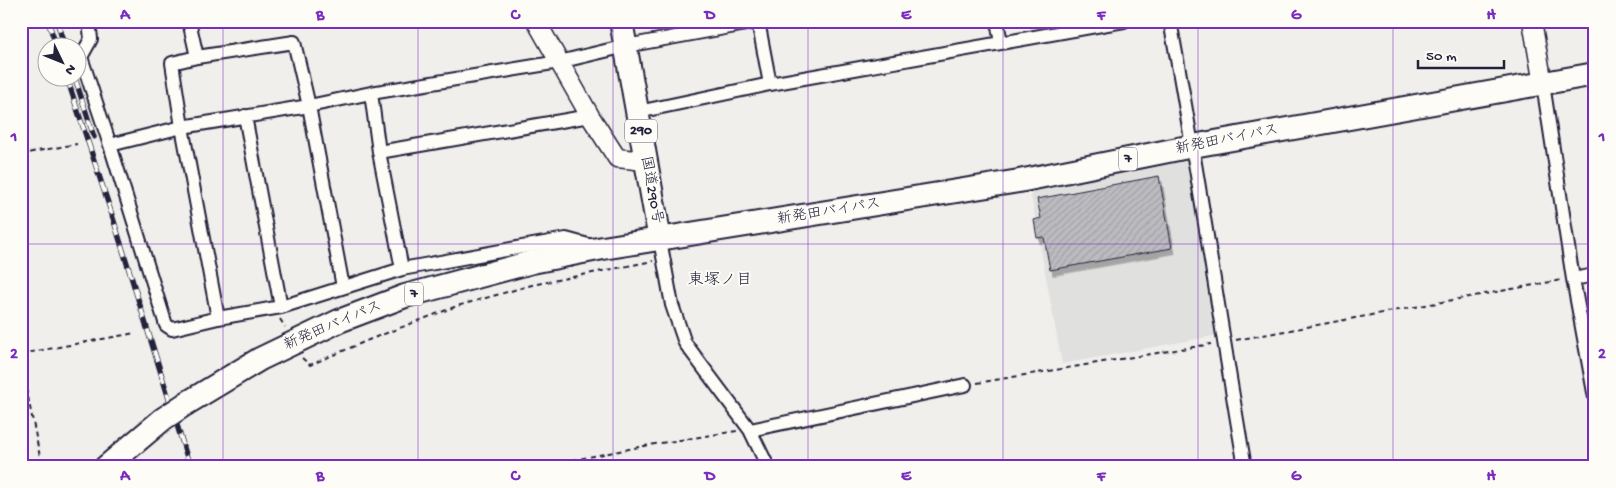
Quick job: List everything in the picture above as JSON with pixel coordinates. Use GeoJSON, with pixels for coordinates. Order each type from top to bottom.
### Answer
{"type":"FeatureCollection","features":[{"type":"Feature","properties":{"kind":"highway","name":"国道290号"},"geometry":{"type":"LineString","coordinates":[[621,21],[662,249]]}},
{"type":"Feature","properties":{"kind":"highway","name":"新発田バイパス"},"geometry":{"type":"LineString","coordinates":[[106,467],[163,419],[187,403],[260,359],[297,340],[405,296],[524,264],[603,248],[662,249],[1193,146],[1595,74]]}},
{"type":"Feature","properties":{"kind":"street"},"geometry":{"type":"LineString","coordinates":[[89,21],[91,39],[81,57],[166,324],[172,329],[218,318],[281,307],[402,269],[566,239],[603,248]]}},
{"type":"Feature","properties":{"kind":"street"},"geometry":{"type":"LineString","coordinates":[[189,21],[197,57]]}},
{"type":"Feature","properties":{"kind":"street"},"geometry":{"type":"LineString","coordinates":[[536,21],[590,116],[617,158],[645,161]]}},
{"type":"Feature","properties":{"kind":"street"},"geometry":{"type":"LineString","coordinates":[[997,21],[1001,43]]}},
{"type":"Feature","properties":{"kind":"street"},"geometry":{"type":"LineString","coordinates":[[638,112],[770,84],[1124,21]]}},
{"type":"Feature","properties":{"kind":"street"},"geometry":{"type":"LineString","coordinates":[[1170,21],[1193,146],[1246,467]]}},
{"type":"Feature","properties":{"kind":"street"},"geometry":{"type":"LineString","coordinates":[[1532,21],[1572,279],[1595,398]]}},
{"type":"Feature","properties":{"kind":"street"},"geometry":{"type":"LineString","coordinates":[[110,145],[182,127],[559,62],[626,46],[760,22],[770,84]]}},
{"type":"Feature","properties":{"kind":"street"},"geometry":{"type":"LineString","coordinates":[[218,318],[182,127],[172,63],[197,57],[294,42],[309,106],[343,287]]}},
{"type":"Feature","properties":{"kind":"street"},"geometry":{"type":"LineString","coordinates":[[371,93],[379,152],[402,269]]}},
{"type":"Feature","properties":{"kind":"street"},"geometry":{"type":"LineString","coordinates":[[245,116],[281,307]]}},
{"type":"Feature","properties":{"kind":"street"},"geometry":{"type":"LineString","coordinates":[[379,152],[590,116]]}},
{"type":"Feature","properties":{"kind":"street"},"geometry":{"type":"LineString","coordinates":[[662,249],[672,305],[685,343],[750,430],[768,467]]}},
{"type":"Feature","properties":{"kind":"street"},"geometry":{"type":"LineString","coordinates":[[1572,279],[1595,274]]}},
{"type":"Feature","properties":{"kind":"street"},"geometry":{"type":"LineString","coordinates":[[750,430],[965,385]]}},
{"type":"Feature","properties":{"kind":"path"},"geometry":{"type":"LineString","coordinates":[[21,154],[77,144]]}},
{"type":"Feature","properties":{"kind":"path"},"geometry":{"type":"LineString","coordinates":[[302,358],[310,365],[370,339],[457,306],[662,249]]}},
{"type":"Feature","properties":{"kind":"path"},"geometry":{"type":"LineString","coordinates":[[965,385],[1224,342],[1572,279]]}},
{"type":"Feature","properties":{"kind":"path"},"geometry":{"type":"LineString","coordinates":[[21,354],[136,333]]}},
{"type":"Feature","properties":{"kind":"path"},"geometry":{"type":"LineString","coordinates":[[21,362],[42,467]]}},
{"type":"Feature","properties":{"kind":"path"},"geometry":{"type":"LineString","coordinates":[[537,467],[655,444],[750,430]]}},
{"type":"Feature","properties":{"kind":"shaded area"},"geometry":{"type":"Polygon","coordinates":[[[1188,161],[1219,335],[1062,364],[1030,190],[1188,161]]]}},
{"type":"Feature","properties":{"kind":"building"},"geometry":{"type":"Polygon","coordinates":[[[1159,176],[1172,248],[1050,270],[1044,237],[1037,238],[1034,220],[1041,218],[1037,199],[1159,176]]]}},
{"type":"Feature","properties":{"kind":"railway"},"geometry":{"type":"LineString","coordinates":[[48,21],[54,38]]}},
{"type":"Feature","properties":{"kind":"railway"},"geometry":{"type":"LineString","coordinates":[[57,21],[62,38]]}},
{"type":"Feature","properties":{"kind":"railway"},"geometry":{"type":"LineString","coordinates":[[70,88],[113,218],[190,467]]}},
{"type":"Feature","properties":{"kind":"railway"},"geometry":{"type":"LineString","coordinates":[[78,88],[94,137]]}},
{"type":"Feature","properties":{"kind":"district","name":"東塚ノ目"},"geometry":{"type":"Point","coordinates":[720,281]}}]}
